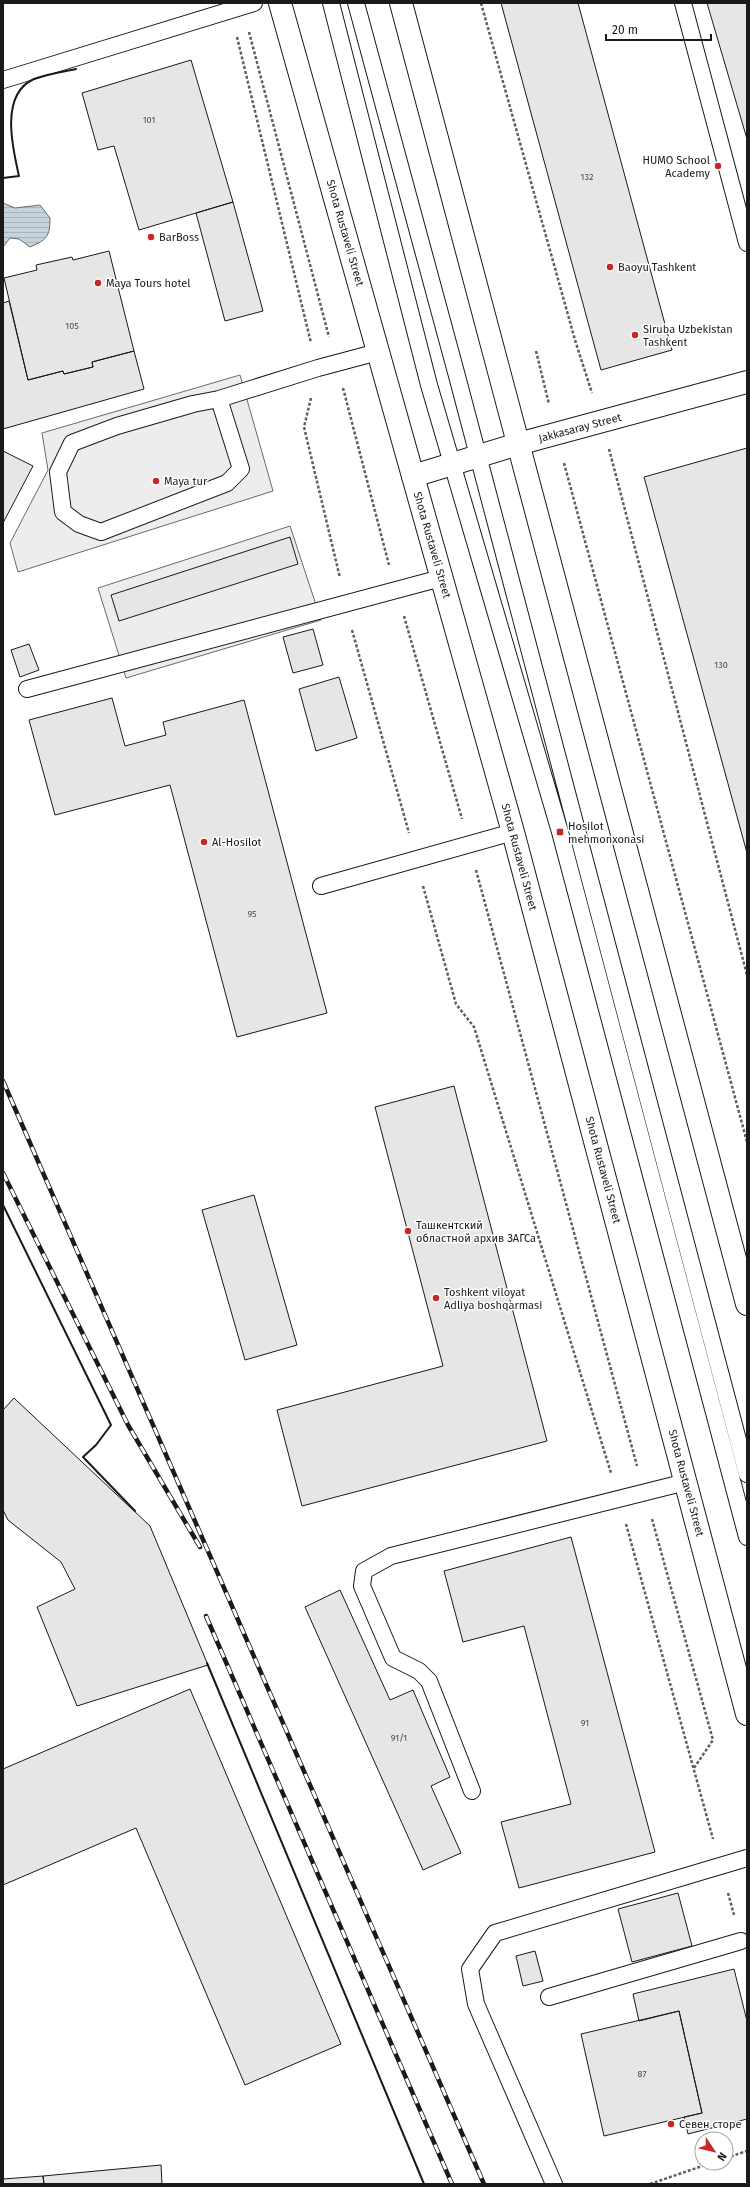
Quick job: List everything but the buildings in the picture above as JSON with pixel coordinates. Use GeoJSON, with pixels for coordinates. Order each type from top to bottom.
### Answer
{"type":"FeatureCollection","features":[{"type":"Feature","properties":{"kind":"main road","name":"Shota Rustaveli Street"},"geometry":{"type":"LineString","coordinates":[[280,3],[513,832],[747,1714]]}},
{"type":"Feature","properties":{"kind":"main road"},"geometry":{"type":"LineString","coordinates":[[401,3],[747,1304]]}},
{"type":"Feature","properties":{"kind":"main road","name":"Jakkasaray Street"},"geometry":{"type":"LineString","coordinates":[[413,476],[518,444],[747,382]]}},
{"type":"Feature","properties":{"kind":"lane"},"geometry":{"type":"LineString","coordinates":[[331,3],[452,464],[560,832],[747,1537]]}},
{"type":"Feature","properties":{"kind":"lane"},"geometry":{"type":"LineString","coordinates":[[356,3],[747,1474]]}},
{"type":"Feature","properties":{"kind":"lane"},"geometry":{"type":"LineString","coordinates":[[682,3],[747,243]]}},
{"type":"Feature","properties":{"kind":"lane"},"geometry":{"type":"LineString","coordinates":[[3,80],[242,6]]}},
{"type":"Feature","properties":{"kind":"lane"},"geometry":{"type":"LineString","coordinates":[[219,399],[241,469],[227,483],[101,532],[79,524],[63,512],[58,472],[72,444],[138,420],[193,404],[219,399],[318,368],[378,352]]}},
{"type":"Feature","properties":{"kind":"lane"},"geometry":{"type":"LineString","coordinates":[[27,689],[441,578]]}},
{"type":"Feature","properties":{"kind":"lane"},"geometry":{"type":"LineString","coordinates":[[320,886],[416,861],[513,832]]}},
{"type":"Feature","properties":{"kind":"lane"},"geometry":{"type":"LineString","coordinates":[[472,1791],[429,1681],[419,1671],[393,1658],[362,1586],[364,1571],[390,1556],[686,1482]]}},
{"type":"Feature","properties":{"kind":"lane"},"geometry":{"type":"LineString","coordinates":[[554,2184],[476,2004],[470,1969],[495,1933],[747,1858]]}},
{"type":"Feature","properties":{"kind":"lane"},"geometry":{"type":"LineString","coordinates":[[549,1997],[741,1941]]}},
{"type":"Feature","properties":{"kind":"path"},"geometry":{"type":"LineString","coordinates":[[481,3],[575,340],[602,422],[747,975]]}},
{"type":"Feature","properties":{"kind":"path"},"geometry":{"type":"LineString","coordinates":[[242,6],[396,590],[470,844],[713,1740],[693,1768]]}},
{"type":"Feature","properties":{"kind":"path"},"geometry":{"type":"LineString","coordinates":[[242,6],[318,368],[304,427],[345,604],[456,1004],[474,1027],[619,1499],[741,1941]]}},
{"type":"Feature","properties":{"kind":"path"},"geometry":{"type":"LineString","coordinates":[[536,351],[556,434],[747,1142]]}},
{"type":"Feature","properties":{"kind":"path"},"geometry":{"type":"LineString","coordinates":[[734,2155],[747,2151]]}},
{"type":"Feature","properties":{"kind":"path"},"geometry":{"type":"LineString","coordinates":[[650,2184],[694,2169]]}},
{"type":"Feature","properties":{"kind":"shaded area"},"geometry":{"type":"Polygon","coordinates":[[[3,203],[15,208],[40,205],[50,218],[49,229],[46,237],[30,247],[19,239],[10,238],[3,247],[3,203]]]}},
{"type":"Feature","properties":{"kind":"shaded area","name":"Maya tur"},"geometry":{"type":"Polygon","coordinates":[[[240,375],[273,491],[18,572],[10,543],[48,470],[42,433],[240,375]]]}},
{"type":"Feature","properties":{"kind":"shaded area"},"geometry":{"type":"Polygon","coordinates":[[[290,526],[321,620],[126,678],[98,588],[290,526]]]}},
{"type":"Feature","properties":{"kind":"railway"},"geometry":{"type":"LineString","coordinates":[[3,1081],[484,2184]]}},
{"type":"Feature","properties":{"kind":"railway"},"geometry":{"type":"LineString","coordinates":[[3,1173],[128,1425],[200,1547]]}},
{"type":"Feature","properties":{"kind":"railway"},"geometry":{"type":"LineString","coordinates":[[206,1616],[452,2184]]}},
{"type":"Feature","properties":{"kind":"wall"},"geometry":{"type":"LineString","coordinates":[[3,178],[19,176],[11,122],[12,108],[16,96],[23,86],[34,79],[49,74],[76,69]]}},
{"type":"Feature","properties":{"kind":"wall"},"geometry":{"type":"LineString","coordinates":[[3,1205],[111,1425],[96,1445],[83,1457],[135,1511]]}},
{"type":"Feature","properties":{"kind":"wall"},"geometry":{"type":"LineString","coordinates":[[207,1663],[424,2184]]}},
{"type":"Feature","properties":{"kind":"place","name":"HUMO School Academy"},"geometry":{"type":"Point","coordinates":[718,166]}},
{"type":"Feature","properties":{"kind":"place","name":"BarBoss"},"geometry":{"type":"Point","coordinates":[151,237]}},
{"type":"Feature","properties":{"kind":"place","name":"Baoyu Tashkent"},"geometry":{"type":"Point","coordinates":[610,267]}},
{"type":"Feature","properties":{"kind":"place","name":"Maya Tours hotel"},"geometry":{"type":"Point","coordinates":[98,283]}},
{"type":"Feature","properties":{"kind":"place","name":"Siruba Uzbekistan Tashkent"},"geometry":{"type":"Point","coordinates":[635,335]}},
{"type":"Feature","properties":{"kind":"place","name":"Maya tur"},"geometry":{"type":"Point","coordinates":[156,481]}},
{"type":"Feature","properties":{"kind":"place","name":"Hosilot mehmonxonasi"},"geometry":{"type":"Point","coordinates":[560,832]}},
{"type":"Feature","properties":{"kind":"place","name":"Al-Hosilot"},"geometry":{"type":"Point","coordinates":[204,842]}},
{"type":"Feature","properties":{"kind":"place","name":"Ташкентский областной архив ЗАГСа"},"geometry":{"type":"Point","coordinates":[408,1231]}},
{"type":"Feature","properties":{"kind":"place","name":"Toshkent viloyat Adliya boshqarmasi"},"geometry":{"type":"Point","coordinates":[436,1298]}},
{"type":"Feature","properties":{"kind":"place","name":"Севен сторе"},"geometry":{"type":"Point","coordinates":[671,2124]}}]}
